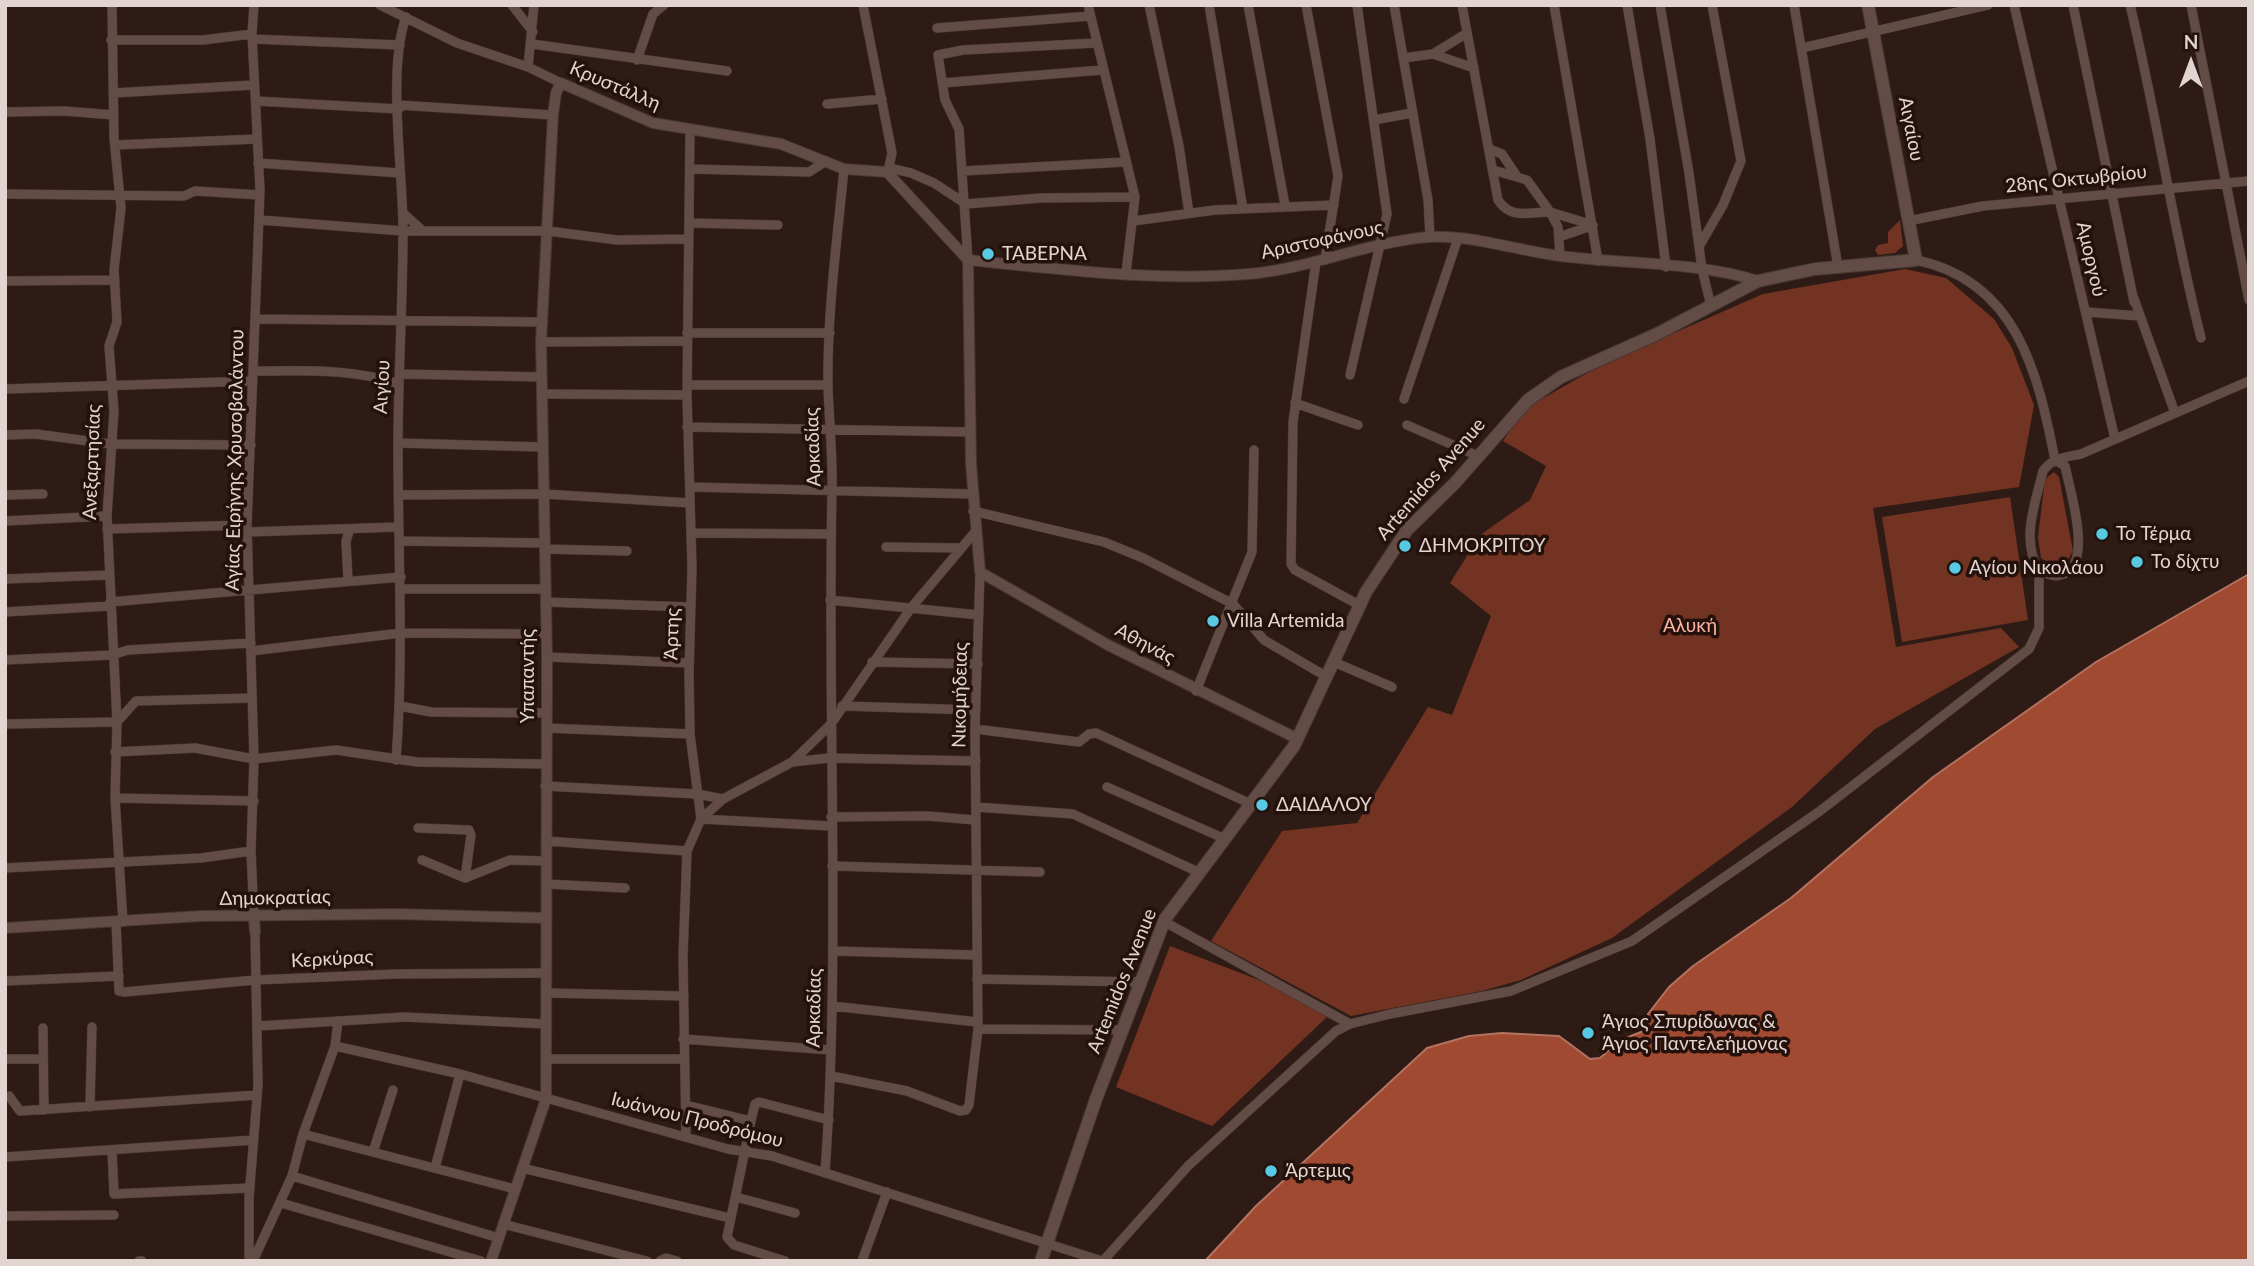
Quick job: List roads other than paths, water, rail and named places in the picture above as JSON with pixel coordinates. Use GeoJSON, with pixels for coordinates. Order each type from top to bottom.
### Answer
{"type":"FeatureCollection","features":[{"type":"Feature","properties":{"kind":"main road","name":"Αιγαίου"},"geometry":{"type":"LineString","coordinates":[[1868,5],[1916,260]]}},
{"type":"Feature","properties":{"kind":"main road","name":"Artemidos Avenue"},"geometry":{"type":"LineString","coordinates":[[1041,1261],[1163,921],[1298,739],[1359,605],[1407,530],[1522,406],[1546,385],[1758,281],[1792,273],[1916,260]]}},
{"type":"Feature","properties":{"kind":"street","name":"Ανεξαρτησίας"},"geometry":{"type":"LineString","coordinates":[[112,5],[111,40],[120,218],[114,252],[117,323],[109,346],[114,411],[107,529],[117,722],[115,798],[120,922],[119,991]]}},
{"type":"Feature","properties":{"kind":"street","name":"Αγίας Ειρήνης Χρυσοβαλάντου"},"geometry":{"type":"LineString","coordinates":[[254,5],[252,37],[260,195],[248,528],[254,759],[251,851],[254,917]]}},
{"type":"Feature","properties":{"kind":"street","name":"Κρυστάλλη"},"geometry":{"type":"LineString","coordinates":[[380,5],[457,43],[528,67],[634,117],[781,144],[844,169],[889,170]]}},
{"type":"Feature","properties":{"kind":"street"},"geometry":{"type":"LineString","coordinates":[[512,5],[533,32]]}},
{"type":"Feature","properties":{"kind":"street"},"geometry":{"type":"LineString","coordinates":[[528,67],[534,5]]}},
{"type":"Feature","properties":{"kind":"street"},"geometry":{"type":"LineString","coordinates":[[637,60],[653,14],[664,5]]}},
{"type":"Feature","properties":{"kind":"street"},"geometry":{"type":"LineString","coordinates":[[863,5],[892,153],[889,170]]}},
{"type":"Feature","properties":{"kind":"street"},"geometry":{"type":"LineString","coordinates":[[1088,5],[1135,197],[1126,274]]}},
{"type":"Feature","properties":{"kind":"street"},"geometry":{"type":"LineString","coordinates":[[1149,5],[1179,146],[1189,213]]}},
{"type":"Feature","properties":{"kind":"street"},"geometry":{"type":"LineString","coordinates":[[1209,5],[1243,209]]}},
{"type":"Feature","properties":{"kind":"street"},"geometry":{"type":"LineString","coordinates":[[1248,5],[1285,205]]}},
{"type":"Feature","properties":{"kind":"street"},"geometry":{"type":"LineString","coordinates":[[1306,5],[1338,176],[1295,403],[1291,564],[1295,570],[1359,605]]}},
{"type":"Feature","properties":{"kind":"street"},"geometry":{"type":"LineString","coordinates":[[1350,375],[1387,214],[1357,5]]}},
{"type":"Feature","properties":{"kind":"street"},"geometry":{"type":"LineString","coordinates":[[1394,5],[1428,200],[1430,237]]}},
{"type":"Feature","properties":{"kind":"street"},"geometry":{"type":"LineString","coordinates":[[1462,5],[1498,200],[1508,212],[1550,212],[1593,225]]}},
{"type":"Feature","properties":{"kind":"street"},"geometry":{"type":"LineString","coordinates":[[1554,5],[1598,261]]}},
{"type":"Feature","properties":{"kind":"street"},"geometry":{"type":"LineString","coordinates":[[1627,5],[1661,211],[1666,267]]}},
{"type":"Feature","properties":{"kind":"street"},"geometry":{"type":"LineString","coordinates":[[1660,5],[1702,269],[1711,306]]}},
{"type":"Feature","properties":{"kind":"street"},"geometry":{"type":"LineString","coordinates":[[1700,245],[1723,205],[1741,161],[1712,5]]}},
{"type":"Feature","properties":{"kind":"street"},"geometry":{"type":"LineString","coordinates":[[1794,5],[1839,267]]}},
{"type":"Feature","properties":{"kind":"street"},"geometry":{"type":"LineString","coordinates":[[1802,48],[1988,5]]}},
{"type":"Feature","properties":{"kind":"street","name":"Αμοργού"},"geometry":{"type":"LineString","coordinates":[[2014,5],[2115,439]]}},
{"type":"Feature","properties":{"kind":"street"},"geometry":{"type":"LineString","coordinates":[[2073,5],[2134,302],[2175,413]]}},
{"type":"Feature","properties":{"kind":"street"},"geometry":{"type":"LineString","coordinates":[[2130,5],[2146,68],[2166,188],[2201,338]]}},
{"type":"Feature","properties":{"kind":"street"},"geometry":{"type":"LineString","coordinates":[[2191,5],[2249,300]]}},
{"type":"Feature","properties":{"kind":"street"},"geometry":{"type":"LineString","coordinates":[[937,28],[1090,16]]}},
{"type":"Feature","properties":{"kind":"street","name":"Αιγίου"},"geometry":{"type":"LineString","coordinates":[[396,760],[401,632],[398,443],[403,231],[398,107],[400,44],[406,17]]}},
{"type":"Feature","properties":{"kind":"street"},"geometry":{"type":"LineString","coordinates":[[1403,58],[1433,54],[1467,33]]}},
{"type":"Feature","properties":{"kind":"street"},"geometry":{"type":"LineString","coordinates":[[111,40],[252,37],[400,44]]}},
{"type":"Feature","properties":{"kind":"street"},"geometry":{"type":"LineString","coordinates":[[968,260],[959,128],[946,102],[937,64],[938,55],[1096,43]]}},
{"type":"Feature","properties":{"kind":"street"},"geometry":{"type":"LineString","coordinates":[[532,44],[727,71]]}},
{"type":"Feature","properties":{"kind":"street"},"geometry":{"type":"LineString","coordinates":[[1433,54],[1474,68]]}},
{"type":"Feature","properties":{"kind":"street"},"geometry":{"type":"LineString","coordinates":[[942,83],[1102,70]]}},
{"type":"Feature","properties":{"kind":"street","name":"Υπαπαντής"},"geometry":{"type":"LineString","coordinates":[[491,1261],[547,1098],[547,657],[541,342],[553,115],[555,96],[561,83]]}},
{"type":"Feature","properties":{"kind":"street"},"geometry":{"type":"LineString","coordinates":[[113,93],[254,85]]}},
{"type":"Feature","properties":{"kind":"street"},"geometry":{"type":"LineString","coordinates":[[827,104],[882,99]]}},
{"type":"Feature","properties":{"kind":"street"},"geometry":{"type":"LineString","coordinates":[[256,101],[553,115]]}},
{"type":"Feature","properties":{"kind":"street"},"geometry":{"type":"LineString","coordinates":[[5,112],[64,111],[114,115]]}},
{"type":"Feature","properties":{"kind":"street"},"geometry":{"type":"LineString","coordinates":[[1374,120],[1412,113]]}},
{"type":"Feature","properties":{"kind":"street","name":"Άρτης"},"geometry":{"type":"LineString","coordinates":[[690,129],[687,337],[691,533],[690,734],[701,819]]}},
{"type":"Feature","properties":{"kind":"street"},"geometry":{"type":"LineString","coordinates":[[115,145],[257,139]]}},
{"type":"Feature","properties":{"kind":"street"},"geometry":{"type":"LineString","coordinates":[[1489,149],[1502,153],[1516,175]]}},
{"type":"Feature","properties":{"kind":"street"},"geometry":{"type":"LineString","coordinates":[[690,169],[808,172],[826,161]]}},
{"type":"Feature","properties":{"kind":"street"},"geometry":{"type":"LineString","coordinates":[[963,171],[1125,162]]}},
{"type":"Feature","properties":{"kind":"street"},"geometry":{"type":"LineString","coordinates":[[258,163],[400,173]]}},
{"type":"Feature","properties":{"kind":"street","name":"Αρκαδίας"},"geometry":{"type":"LineString","coordinates":[[825,1173],[831,1076],[833,951],[830,758],[832,491],[828,385],[844,169]]}},
{"type":"Feature","properties":{"kind":"street"},"geometry":{"type":"LineString","coordinates":[[889,170],[911,173],[934,183],[966,204],[1041,198],[1135,197]]}},
{"type":"Feature","properties":{"kind":"street"},"geometry":{"type":"LineString","coordinates":[[889,170],[968,260]]}},
{"type":"Feature","properties":{"kind":"street"},"geometry":{"type":"LineString","coordinates":[[1493,170],[1516,175],[1532,185],[1556,219],[1560,256]]}},
{"type":"Feature","properties":{"kind":"street","name":"28ης Οκτωβρίου"},"geometry":{"type":"LineString","coordinates":[[1908,221],[1983,206],[2249,181]]}},
{"type":"Feature","properties":{"kind":"street"},"geometry":{"type":"LineString","coordinates":[[5,194],[184,196],[195,191],[260,195]]}},
{"type":"Feature","properties":{"kind":"street"},"geometry":{"type":"LineString","coordinates":[[1133,221],[1285,205],[1334,205]]}},
{"type":"Feature","properties":{"kind":"street"},"geometry":{"type":"LineString","coordinates":[[403,214],[423,231]]}},
{"type":"Feature","properties":{"kind":"street"},"geometry":{"type":"LineString","coordinates":[[260,220],[403,231],[548,231],[617,240],[689,239]]}},
{"type":"Feature","properties":{"kind":"street"},"geometry":{"type":"LineString","coordinates":[[689,223],[778,225]]}},
{"type":"Feature","properties":{"kind":"street"},"geometry":{"type":"LineString","coordinates":[[1559,237],[1593,225]]}},
{"type":"Feature","properties":{"kind":"street","name":"Αριστοφάνους"},"geometry":{"type":"LineString","coordinates":[[968,260],[1126,274],[1249,274],[1430,237],[1598,261],[1702,269],[1758,281]]}},
{"type":"Feature","properties":{"kind":"street"},"geometry":{"type":"LineString","coordinates":[[1404,399],[1458,239]]}},
{"type":"Feature","properties":{"kind":"street","name":"Νικομήδειας"},"geometry":{"type":"LineString","coordinates":[[831,1076],[907,1090],[963,1111],[968,1108],[977,1025],[975,729],[980,572],[972,494],[968,260]]}},
{"type":"Feature","properties":{"kind":"street"},"geometry":{"type":"LineString","coordinates":[[1916,260],[1949,269],[1965,278],[2008,320],[2041,390],[2055,460],[2065,466],[2079,553],[2077,561],[2067,573],[2052,575],[2039,569]]}},
{"type":"Feature","properties":{"kind":"street"},"geometry":{"type":"LineString","coordinates":[[5,281],[114,280]]}},
{"type":"Feature","properties":{"kind":"street"},"geometry":{"type":"LineString","coordinates":[[2086,312],[2140,316]]}},
{"type":"Feature","properties":{"kind":"street"},"geometry":{"type":"LineString","coordinates":[[256,319],[543,322]]}},
{"type":"Feature","properties":{"kind":"street"},"geometry":{"type":"LineString","coordinates":[[541,342],[830,333]]}},
{"type":"Feature","properties":{"kind":"street"},"geometry":{"type":"LineString","coordinates":[[5,389],[112,387],[342,372],[375,376],[399,384]]}},
{"type":"Feature","properties":{"kind":"street"},"geometry":{"type":"LineString","coordinates":[[401,374],[542,377]]}},
{"type":"Feature","properties":{"kind":"street"},"geometry":{"type":"LineString","coordinates":[[1103,1261],[1188,1166],[1332,1034],[1350,1024],[1511,991],[1632,941],[1820,811],[2027,651],[2039,631],[2039,569],[2031,550],[2030,531],[2043,471],[2055,460],[2081,454],[2249,381]]}},
{"type":"Feature","properties":{"kind":"street"},"geometry":{"type":"LineString","coordinates":[[542,394],[828,385]]}},
{"type":"Feature","properties":{"kind":"street"},"geometry":{"type":"LineString","coordinates":[[1295,403],[1358,425]]}},
{"type":"Feature","properties":{"kind":"street"},"geometry":{"type":"LineString","coordinates":[[1407,425],[1478,456]]}},
{"type":"Feature","properties":{"kind":"street"},"geometry":{"type":"LineString","coordinates":[[687,427],[971,432]]}},
{"type":"Feature","properties":{"kind":"street"},"geometry":{"type":"LineString","coordinates":[[5,435],[36,434],[110,444],[251,445]]}},
{"type":"Feature","properties":{"kind":"street"},"geometry":{"type":"LineString","coordinates":[[398,443],[543,447]]}},
{"type":"Feature","properties":{"kind":"street"},"geometry":{"type":"LineString","coordinates":[[1196,691],[1252,552],[1254,450]]}},
{"type":"Feature","properties":{"kind":"street"},"geometry":{"type":"LineString","coordinates":[[690,487],[972,494]]}},
{"type":"Feature","properties":{"kind":"street"},"geometry":{"type":"LineString","coordinates":[[5,495],[43,494]]}},
{"type":"Feature","properties":{"kind":"street"},"geometry":{"type":"LineString","coordinates":[[398,495],[544,494],[690,503]]}},
{"type":"Feature","properties":{"kind":"street"},"geometry":{"type":"LineString","coordinates":[[973,510],[1104,542],[1233,604],[1264,640],[1327,677]]}},
{"type":"Feature","properties":{"kind":"street"},"geometry":{"type":"LineString","coordinates":[[5,521],[107,516]]}},
{"type":"Feature","properties":{"kind":"street"},"geometry":{"type":"LineString","coordinates":[[107,529],[398,527]]}},
{"type":"Feature","properties":{"kind":"street"},"geometry":{"type":"LineString","coordinates":[[348,580],[346,541],[349,529]]}},
{"type":"Feature","properties":{"kind":"street"},"geometry":{"type":"LineString","coordinates":[[686,1137],[684,996],[687,851],[701,819],[723,799],[792,762],[831,724],[911,608],[975,532]]}},
{"type":"Feature","properties":{"kind":"street"},"geometry":{"type":"LineString","coordinates":[[691,533],[830,534]]}},
{"type":"Feature","properties":{"kind":"street"},"geometry":{"type":"LineString","coordinates":[[399,541],[627,551]]}},
{"type":"Feature","properties":{"kind":"street"},"geometry":{"type":"LineString","coordinates":[[886,547],[961,548]]}},
{"type":"Feature","properties":{"kind":"street","name":"Αθηνάς"},"geometry":{"type":"LineString","coordinates":[[980,572],[1196,691],[1298,739]]}},
{"type":"Feature","properties":{"kind":"street"},"geometry":{"type":"LineString","coordinates":[[5,579],[108,575]]}},
{"type":"Feature","properties":{"kind":"street"},"geometry":{"type":"LineString","coordinates":[[5,612],[401,577]]}},
{"type":"Feature","properties":{"kind":"street"},"geometry":{"type":"LineString","coordinates":[[400,589],[544,589]]}},
{"type":"Feature","properties":{"kind":"street"},"geometry":{"type":"LineString","coordinates":[[830,600],[979,615]]}},
{"type":"Feature","properties":{"kind":"street"},"geometry":{"type":"LineString","coordinates":[[545,602],[691,607]]}},
{"type":"Feature","properties":{"kind":"street"},"geometry":{"type":"LineString","coordinates":[[5,660],[112,655],[128,650],[251,647],[401,632],[546,634]]}},
{"type":"Feature","properties":{"kind":"street"},"geometry":{"type":"LineString","coordinates":[[547,657],[689,663]]}},
{"type":"Feature","properties":{"kind":"street"},"geometry":{"type":"LineString","coordinates":[[872,662],[978,664]]}},
{"type":"Feature","properties":{"kind":"street"},"geometry":{"type":"LineString","coordinates":[[1334,662],[1392,687]]}},
{"type":"Feature","properties":{"kind":"street"},"geometry":{"type":"LineString","coordinates":[[116,702],[252,698]]}},
{"type":"Feature","properties":{"kind":"street"},"geometry":{"type":"LineString","coordinates":[[5,724],[117,722],[136,701]]}},
{"type":"Feature","properties":{"kind":"street"},"geometry":{"type":"LineString","coordinates":[[400,706],[432,712],[546,713]]}},
{"type":"Feature","properties":{"kind":"street"},"geometry":{"type":"LineString","coordinates":[[842,706],[976,710]]}},
{"type":"Feature","properties":{"kind":"street"},"geometry":{"type":"LineString","coordinates":[[546,728],[690,734]]}},
{"type":"Feature","properties":{"kind":"street"},"geometry":{"type":"LineString","coordinates":[[975,729],[1079,742],[1091,733],[1251,804]]}},
{"type":"Feature","properties":{"kind":"street"},"geometry":{"type":"LineString","coordinates":[[115,752],[195,748],[254,759],[336,750],[396,760],[546,764]]}},
{"type":"Feature","properties":{"kind":"street"},"geometry":{"type":"LineString","coordinates":[[792,762],[830,758],[976,761]]}},
{"type":"Feature","properties":{"kind":"street"},"geometry":{"type":"LineString","coordinates":[[545,786],[697,794],[723,799]]}},
{"type":"Feature","properties":{"kind":"street"},"geometry":{"type":"LineString","coordinates":[[1107,787],[1223,838]]}},
{"type":"Feature","properties":{"kind":"street"},"geometry":{"type":"LineString","coordinates":[[115,798],[254,801]]}},
{"type":"Feature","properties":{"kind":"street"},"geometry":{"type":"LineString","coordinates":[[976,807],[1073,814],[1198,872]]}},
{"type":"Feature","properties":{"kind":"street"},"geometry":{"type":"LineString","coordinates":[[701,819],[831,821],[928,816],[975,820]]}},
{"type":"Feature","properties":{"kind":"street"},"geometry":{"type":"LineString","coordinates":[[418,828],[468,830],[471,835],[465,878]]}},
{"type":"Feature","properties":{"kind":"street"},"geometry":{"type":"LineString","coordinates":[[546,841],[687,851]]}},
{"type":"Feature","properties":{"kind":"street"},"geometry":{"type":"LineString","coordinates":[[5,868],[201,858],[251,851]]}},
{"type":"Feature","properties":{"kind":"street"},"geometry":{"type":"LineString","coordinates":[[422,860],[465,878],[510,860],[546,861]]}},
{"type":"Feature","properties":{"kind":"street"},"geometry":{"type":"LineString","coordinates":[[832,866],[1041,872]]}},
{"type":"Feature","properties":{"kind":"street"},"geometry":{"type":"LineString","coordinates":[[546,884],[625,888]]}},
{"type":"Feature","properties":{"kind":"street","name":"Δημοκρατίας"},"geometry":{"type":"LineString","coordinates":[[5,928],[254,917],[397,914],[546,918]]}},
{"type":"Feature","properties":{"kind":"street"},"geometry":{"type":"LineString","coordinates":[[251,1261],[250,1188],[257,1095],[258,1026],[254,917]]}},
{"type":"Feature","properties":{"kind":"street"},"geometry":{"type":"LineString","coordinates":[[1163,921],[1350,1024]]}},
{"type":"Feature","properties":{"kind":"street"},"geometry":{"type":"LineString","coordinates":[[833,951],[977,956]]}},
{"type":"Feature","properties":{"kind":"street","name":"Κερκύρας"},"geometry":{"type":"LineString","coordinates":[[119,991],[181,989],[255,980],[396,974],[546,973]]}},
{"type":"Feature","properties":{"kind":"street"},"geometry":{"type":"LineString","coordinates":[[5,981],[118,976]]}},
{"type":"Feature","properties":{"kind":"street"},"geometry":{"type":"LineString","coordinates":[[977,979],[1140,982]]}},
{"type":"Feature","properties":{"kind":"street"},"geometry":{"type":"LineString","coordinates":[[546,993],[684,996]]}},
{"type":"Feature","properties":{"kind":"street"},"geometry":{"type":"LineString","coordinates":[[832,1006],[977,1025],[1122,1030]]}},
{"type":"Feature","properties":{"kind":"street"},"geometry":{"type":"LineString","coordinates":[[258,1026],[405,1017],[546,1024]]}},
{"type":"Feature","properties":{"kind":"street"},"geometry":{"type":"LineString","coordinates":[[251,1261],[292,1176],[303,1134],[335,1046],[338,1021]]}},
{"type":"Feature","properties":{"kind":"street"},"geometry":{"type":"LineString","coordinates":[[90,1107],[92,1027]]}},
{"type":"Feature","properties":{"kind":"street"},"geometry":{"type":"LineString","coordinates":[[43,1028],[44,1110]]}},
{"type":"Feature","properties":{"kind":"street"},"geometry":{"type":"LineString","coordinates":[[684,1039],[831,1050]]}},
{"type":"Feature","properties":{"kind":"street","name":"Ιωάννου Προδρόμου"},"geometry":{"type":"LineString","coordinates":[[335,1046],[460,1074],[686,1137],[772,1156],[1103,1261]]}},
{"type":"Feature","properties":{"kind":"street"},"geometry":{"type":"LineString","coordinates":[[5,1059],[43,1059]]}},
{"type":"Feature","properties":{"kind":"street"},"geometry":{"type":"LineString","coordinates":[[546,1059],[684,1059]]}},
{"type":"Feature","properties":{"kind":"street"},"geometry":{"type":"LineString","coordinates":[[435,1168],[460,1074]]}},
{"type":"Feature","properties":{"kind":"street"},"geometry":{"type":"LineString","coordinates":[[373,1152],[393,1090]]}},
{"type":"Feature","properties":{"kind":"street"},"geometry":{"type":"LineString","coordinates":[[9,1096],[20,1111],[257,1095]]}},
{"type":"Feature","properties":{"kind":"street"},"geometry":{"type":"LineString","coordinates":[[785,1261],[734,1245],[727,1237],[751,1121],[758,1102],[829,1120]]}},
{"type":"Feature","properties":{"kind":"street"},"geometry":{"type":"LineString","coordinates":[[686,1105],[751,1121]]}},
{"type":"Feature","properties":{"kind":"street"},"geometry":{"type":"LineString","coordinates":[[303,1134],[514,1189]]}},
{"type":"Feature","properties":{"kind":"street"},"geometry":{"type":"LineString","coordinates":[[5,1157],[254,1140]]}},
{"type":"Feature","properties":{"kind":"street"},"geometry":{"type":"LineString","coordinates":[[112,1150],[114,1195],[250,1188]]}},
{"type":"Feature","properties":{"kind":"street"},"geometry":{"type":"LineString","coordinates":[[522,1168],[730,1218]]}},
{"type":"Feature","properties":{"kind":"street"},"geometry":{"type":"LineString","coordinates":[[292,1176],[499,1237]]}},
{"type":"Feature","properties":{"kind":"street"},"geometry":{"type":"LineString","coordinates":[[862,1261],[887,1192]]}},
{"type":"Feature","properties":{"kind":"street"},"geometry":{"type":"LineString","coordinates":[[736,1197],[795,1213]]}},
{"type":"Feature","properties":{"kind":"street"},"geometry":{"type":"LineString","coordinates":[[281,1203],[481,1261]]}},
{"type":"Feature","properties":{"kind":"street"},"geometry":{"type":"LineString","coordinates":[[5,1216],[114,1215]]}},
{"type":"Feature","properties":{"kind":"street"},"geometry":{"type":"LineString","coordinates":[[503,1224],[647,1261]]}},
{"type":"Feature","properties":{"kind":"street"},"geometry":{"type":"LineString","coordinates":[[660,1261],[668,1258],[677,1261]]}},
{"type":"Feature","properties":{"kind":"place","name":"ΤΑΒΕΡΝΑ"},"geometry":{"type":"Point","coordinates":[988,254]}},
{"type":"Feature","properties":{"kind":"place","name":"Το Τέρμα"},"geometry":{"type":"Point","coordinates":[2102,534]}},
{"type":"Feature","properties":{"kind":"place","name":"ΔΗΜΟΚΡΙΤΟΥ"},"geometry":{"type":"Point","coordinates":[1405,546]}},
{"type":"Feature","properties":{"kind":"place","name":"Το δίχτυ"},"geometry":{"type":"Point","coordinates":[2137,562]}},
{"type":"Feature","properties":{"kind":"place","name":"Αγίου Νικολάου"},"geometry":{"type":"Point","coordinates":[1955,568]}},
{"type":"Feature","properties":{"kind":"place","name":"Villa Artemida"},"geometry":{"type":"Point","coordinates":[1213,621]}},
{"type":"Feature","properties":{"kind":"place","name":"ΔΑΙΔΑΛΟΥ"},"geometry":{"type":"Point","coordinates":[1262,805]}},
{"type":"Feature","properties":{"kind":"place","name":"Άγιος Σπυρίδωνας & Άγιος Παντελεήμονας"},"geometry":{"type":"Point","coordinates":[1588,1033]}},
{"type":"Feature","properties":{"kind":"place","name":"Άρτεμις"},"geometry":{"type":"Point","coordinates":[1271,1171]}},
{"type":"Feature","properties":{"kind":"park label","name":"Αλυκή"},"geometry":{"type":"Point","coordinates":[1690,626]}}]}
